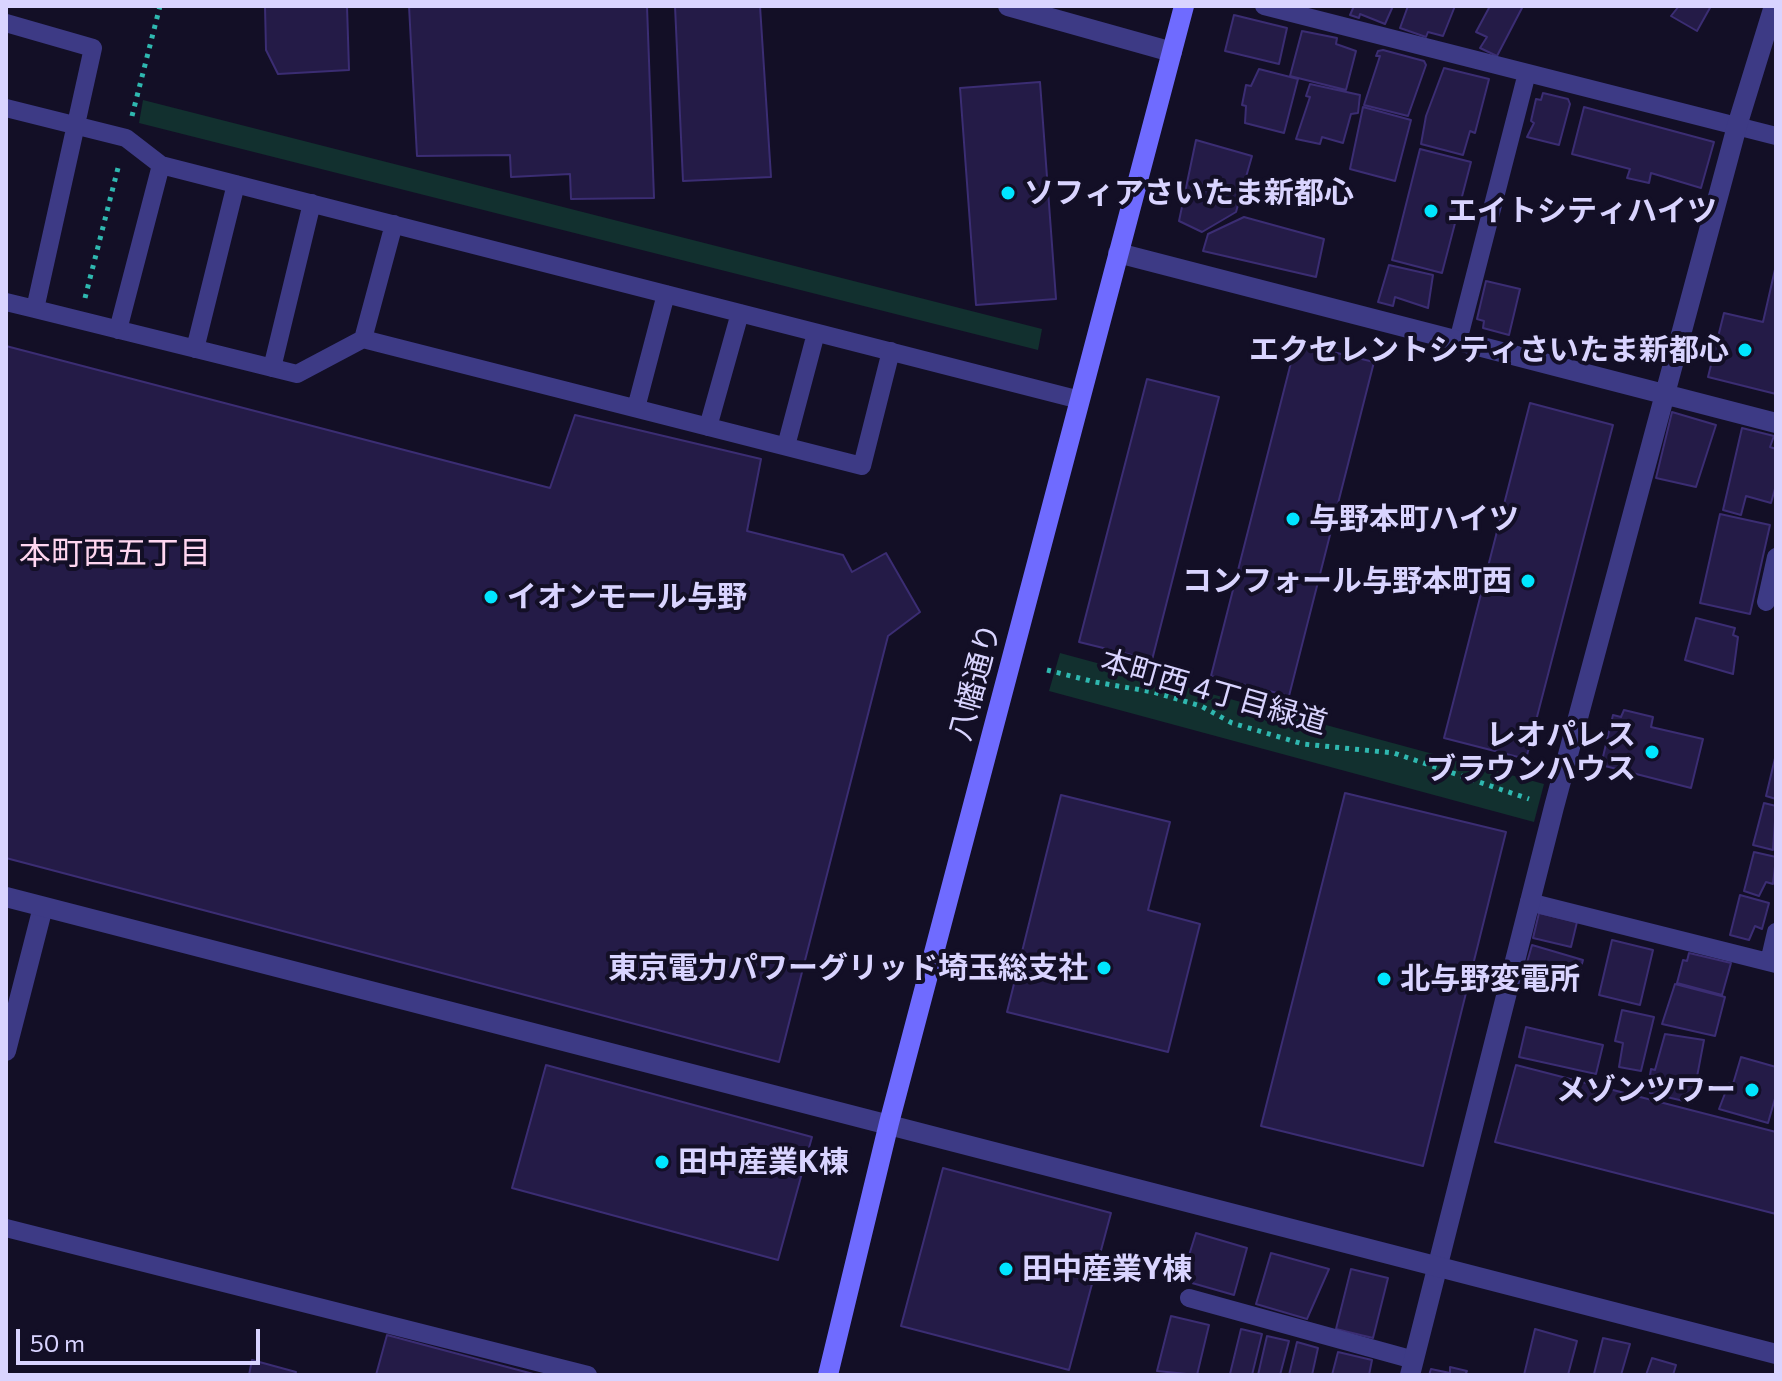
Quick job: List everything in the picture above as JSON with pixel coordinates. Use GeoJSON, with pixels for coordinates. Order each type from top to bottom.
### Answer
{"type":"FeatureCollection","features":[{"type":"Feature","properties":{"kind":"main road","name":"八幡通り"},"geometry":{"type":"LineString","coordinates":[[828,1375],[889,1123],[1184,6]]}},
{"type":"Feature","properties":{"kind":"street"},"geometry":{"type":"LineString","coordinates":[[1008,6],[1172,52]]}},
{"type":"Feature","properties":{"kind":"street"},"geometry":{"type":"LineString","coordinates":[[1412,1368],[1554,807],[1737,126],[1774,6]]}},
{"type":"Feature","properties":{"kind":"street"},"geometry":{"type":"LineString","coordinates":[[1118,253],[1776,423]]}},
{"type":"Feature","properties":{"kind":"street"},"geometry":{"type":"LineString","coordinates":[[6,897],[1776,1354]]}},
{"type":"Feature","properties":{"kind":"street"},"geometry":{"type":"LineString","coordinates":[[6,1051],[43,907]]}},
{"type":"Feature","properties":{"kind":"lane"},"geometry":{"type":"LineString","coordinates":[[1264,6],[1776,136]]}},
{"type":"Feature","properties":{"kind":"lane"},"geometry":{"type":"LineString","coordinates":[[6,23],[93,48],[35,309]]}},
{"type":"Feature","properties":{"kind":"lane"},"geometry":{"type":"LineString","coordinates":[[1458,341],[1527,73]]}},
{"type":"Feature","properties":{"kind":"lane"},"geometry":{"type":"LineString","coordinates":[[6,108],[126,138],[161,165],[1080,400]]}},
{"type":"Feature","properties":{"kind":"lane"},"geometry":{"type":"LineString","coordinates":[[118,330],[161,165]]}},
{"type":"Feature","properties":{"kind":"lane"},"geometry":{"type":"LineString","coordinates":[[195,349],[236,184]]}},
{"type":"Feature","properties":{"kind":"lane"},"geometry":{"type":"LineString","coordinates":[[272,368],[312,203]]}},
{"type":"Feature","properties":{"kind":"lane"},"geometry":{"type":"LineString","coordinates":[[363,339],[394,224]]}},
{"type":"Feature","properties":{"kind":"lane"},"geometry":{"type":"LineString","coordinates":[[636,408],[666,294]]}},
{"type":"Feature","properties":{"kind":"lane"},"geometry":{"type":"LineString","coordinates":[[6,302],[297,374],[363,339],[862,466],[891,351]]}},
{"type":"Feature","properties":{"kind":"lane"},"geometry":{"type":"LineString","coordinates":[[708,427],[740,313]]}},
{"type":"Feature","properties":{"kind":"lane"},"geometry":{"type":"LineString","coordinates":[[786,446],[816,333]]}},
{"type":"Feature","properties":{"kind":"lane"},"geometry":{"type":"LineString","coordinates":[[1766,602],[1776,557]]}},
{"type":"Feature","properties":{"kind":"lane"},"geometry":{"type":"LineString","coordinates":[[1529,902],[1772,963],[1776,932]]}},
{"type":"Feature","properties":{"kind":"lane"},"geometry":{"type":"LineString","coordinates":[[6,1228],[588,1375]]}},
{"type":"Feature","properties":{"kind":"lane"},"geometry":{"type":"LineString","coordinates":[[1189,1298],[1412,1368]]}},
{"type":"Feature","properties":{"kind":"path"},"geometry":{"type":"LineString","coordinates":[[79,321],[160,6]]}},
{"type":"Feature","properties":{"kind":"path","name":"本町西 4丁目緑道"},"geometry":{"type":"LineString","coordinates":[[1047,670],[1153,692],[1201,706],[1232,723],[1303,744],[1394,753],[1554,807]]}},
{"type":"Feature","properties":{"kind":"green space"},"geometry":{"type":"Polygon","coordinates":[[[143,100],[1042,329],[1038,350],[139,123],[143,100]]]}},
{"type":"Feature","properties":{"kind":"green space"},"geometry":{"type":"Polygon","coordinates":[[[1060,653],[1544,784],[1534,822],[1049,691],[1060,653]]]}},
{"type":"Feature","properties":{"kind":"building"},"geometry":{"type":"Polygon","coordinates":[[[265,6],[347,6],[349,70],[278,74],[266,50],[265,6]]]}},
{"type":"Feature","properties":{"kind":"building"},"geometry":{"type":"Polygon","coordinates":[[[409,6],[647,6],[654,198],[571,199],[570,174],[511,177],[510,155],[417,156],[409,6]]]}},
{"type":"Feature","properties":{"kind":"building"},"geometry":{"type":"Polygon","coordinates":[[[675,6],[760,6],[771,177],[683,181],[675,6]]]}},
{"type":"Feature","properties":{"kind":"building"},"geometry":{"type":"Polygon","coordinates":[[[1354,6],[1393,6],[1385,24],[1360,14],[1359,18],[1350,15],[1354,6]]]}},
{"type":"Feature","properties":{"kind":"building"},"geometry":{"type":"Polygon","coordinates":[[[1408,6],[1455,6],[1443,36],[1428,32],[1426,37],[1400,28],[1408,6]]]}},
{"type":"Feature","properties":{"kind":"building"},"geometry":{"type":"Polygon","coordinates":[[[1490,6],[1523,6],[1497,56],[1480,48],[1487,37],[1476,32],[1490,6]]]}},
{"type":"Feature","properties":{"kind":"building"},"geometry":{"type":"Polygon","coordinates":[[[1679,6],[1711,6],[1697,31],[1671,16],[1679,6]]]}},
{"type":"Feature","properties":{"kind":"building"},"geometry":{"type":"Polygon","coordinates":[[[1234,15],[1287,28],[1279,64],[1225,51],[1234,15]]]}},
{"type":"Feature","properties":{"kind":"building"},"geometry":{"type":"Polygon","coordinates":[[[1302,31],[1337,38],[1336,44],[1356,51],[1346,90],[1290,76],[1302,31]]]}},
{"type":"Feature","properties":{"kind":"building"},"geometry":{"type":"Polygon","coordinates":[[[1378,51],[1424,61],[1426,65],[1408,116],[1364,105],[1380,56],[1376,56],[1378,51]]]}},
{"type":"Feature","properties":{"kind":"building"},"geometry":{"type":"Polygon","coordinates":[[[1444,68],[1489,79],[1475,133],[1470,131],[1463,155],[1421,144],[1426,116],[1444,68]]]}},
{"type":"Feature","properties":{"kind":"building"},"geometry":{"type":"Polygon","coordinates":[[[1259,69],[1298,79],[1284,133],[1245,123],[1246,106],[1242,105],[1246,85],[1251,86],[1259,69]]]}},
{"type":"Feature","properties":{"kind":"building","name":"ソフィアさいたま新都心"},"geometry":{"type":"Polygon","coordinates":[[[1040,82],[1056,299],[976,305],[960,88],[1040,82]]]}},
{"type":"Feature","properties":{"kind":"building"},"geometry":{"type":"Polygon","coordinates":[[[1310,84],[1360,95],[1358,113],[1351,114],[1343,143],[1322,137],[1320,144],[1296,139],[1310,97],[1306,96],[1310,84]]]}},
{"type":"Feature","properties":{"kind":"building"},"geometry":{"type":"Polygon","coordinates":[[[1543,93],[1568,99],[1570,104],[1559,145],[1527,137],[1534,123],[1531,121],[1536,99],[1541,100],[1543,93]]]}},
{"type":"Feature","properties":{"kind":"building"},"geometry":{"type":"Polygon","coordinates":[[[1363,107],[1411,120],[1395,181],[1350,169],[1363,107]]]}},
{"type":"Feature","properties":{"kind":"building"},"geometry":{"type":"Polygon","coordinates":[[[1584,107],[1714,142],[1701,188],[1651,173],[1649,183],[1627,178],[1630,169],[1572,154],[1584,107]]]}},
{"type":"Feature","properties":{"kind":"building"},"geometry":{"type":"Polygon","coordinates":[[[1196,140],[1252,156],[1236,212],[1202,232],[1179,221],[1196,140]]]}},
{"type":"Feature","properties":{"kind":"building","name":"エイトシティハイツ"},"geometry":{"type":"Polygon","coordinates":[[[1420,149],[1471,162],[1442,273],[1392,260],[1420,149]]]}},
{"type":"Feature","properties":{"kind":"building"},"geometry":{"type":"Polygon","coordinates":[[[1244,217],[1324,239],[1316,277],[1203,251],[1208,234],[1244,217]]]}},
{"type":"Feature","properties":{"kind":"building"},"geometry":{"type":"Polygon","coordinates":[[[1389,265],[1433,275],[1428,308],[1395,297],[1393,306],[1378,302],[1389,265]]]}},
{"type":"Feature","properties":{"kind":"building","name":"エクセレントシティさいたま新都心"},"geometry":{"type":"Polygon","coordinates":[[[1776,265],[1776,394],[1708,377],[1724,313],[1763,322],[1776,265]]]}},
{"type":"Feature","properties":{"kind":"building"},"geometry":{"type":"Polygon","coordinates":[[[1486,281],[1520,289],[1509,335],[1483,328],[1484,321],[1477,319],[1486,281]]]}},
{"type":"Feature","properties":{"kind":"building","name":"与野本町ハイツ"},"geometry":{"type":"Polygon","coordinates":[[[1296,343],[1374,362],[1289,696],[1211,676],[1296,343]]]}},
{"type":"Feature","properties":{"kind":"building"},"geometry":{"type":"Polygon","coordinates":[[[6,346],[550,488],[575,415],[761,459],[747,531],[843,555],[852,572],[886,553],[920,612],[888,636],[779,1062],[6,858],[6,346]]]}},
{"type":"Feature","properties":{"kind":"building"},"geometry":{"type":"Polygon","coordinates":[[[1147,379],[1219,397],[1152,660],[1079,642],[1147,379]]]}},
{"type":"Feature","properties":{"kind":"building","name":"コンフォール与野本町西"},"geometry":{"type":"Polygon","coordinates":[[[1530,403],[1613,425],[1526,759],[1444,738],[1530,403]]]}},
{"type":"Feature","properties":{"kind":"building"},"geometry":{"type":"Polygon","coordinates":[[[1672,412],[1716,425],[1696,487],[1656,478],[1672,412]]]}},
{"type":"Feature","properties":{"kind":"building"},"geometry":{"type":"Polygon","coordinates":[[[1742,428],[1774,436],[1770,447],[1776,449],[1776,485],[1771,503],[1746,496],[1741,515],[1723,510],[1742,428]]]}},
{"type":"Feature","properties":{"kind":"building"},"geometry":{"type":"Polygon","coordinates":[[[1720,514],[1770,525],[1750,614],[1700,603],[1720,514]]]}},
{"type":"Feature","properties":{"kind":"building"},"geometry":{"type":"Polygon","coordinates":[[[1696,618],[1735,628],[1733,635],[1738,637],[1733,674],[1685,660],[1696,618]]]}},
{"type":"Feature","properties":{"kind":"building","name":"レオパレス ブラウンハウス"},"geometry":{"type":"Polygon","coordinates":[[[1624,710],[1653,717],[1651,727],[1703,739],[1691,788],[1601,765],[1613,715],[1621,717],[1624,710]]]}},
{"type":"Feature","properties":{"kind":"building"},"geometry":{"type":"Polygon","coordinates":[[[1776,754],[1776,799],[1766,796],[1776,754]]]}},
{"type":"Feature","properties":{"kind":"building","name":"北与野変電所"},"geometry":{"type":"Polygon","coordinates":[[[1345,793],[1506,832],[1423,1166],[1261,1126],[1345,793]]]}},
{"type":"Feature","properties":{"kind":"building","name":"東京電力パワーグリッド埼玉総支社"},"geometry":{"type":"Polygon","coordinates":[[[1061,795],[1170,822],[1148,910],[1200,924],[1168,1052],[1007,1012],[1061,795]]]}},
{"type":"Feature","properties":{"kind":"building"},"geometry":{"type":"Polygon","coordinates":[[[1764,803],[1776,806],[1773,850],[1753,845],[1764,803]]]}},
{"type":"Feature","properties":{"kind":"building"},"geometry":{"type":"Polygon","coordinates":[[[1754,852],[1776,857],[1773,884],[1766,882],[1759,896],[1744,891],[1754,852]]]}},
{"type":"Feature","properties":{"kind":"building"},"geometry":{"type":"Polygon","coordinates":[[[1740,895],[1769,903],[1762,929],[1755,926],[1749,940],[1730,935],[1740,895]]]}},
{"type":"Feature","properties":{"kind":"building"},"geometry":{"type":"Polygon","coordinates":[[[1539,913],[1577,922],[1571,947],[1533,938],[1539,913]]]}},
{"type":"Feature","properties":{"kind":"building"},"geometry":{"type":"Polygon","coordinates":[[[1612,940],[1653,950],[1640,1005],[1599,995],[1612,940]]]}},
{"type":"Feature","properties":{"kind":"building"},"geometry":{"type":"Polygon","coordinates":[[[1532,945],[1583,960],[1575,988],[1524,973],[1532,945]]]}},
{"type":"Feature","properties":{"kind":"building"},"geometry":{"type":"Polygon","coordinates":[[[1689,953],[1731,963],[1722,995],[1677,983],[1683,960],[1687,961],[1689,953]]]}},
{"type":"Feature","properties":{"kind":"building"},"geometry":{"type":"Polygon","coordinates":[[[1675,984],[1725,997],[1715,1036],[1662,1024],[1675,984]]]}},
{"type":"Feature","properties":{"kind":"building"},"geometry":{"type":"Polygon","coordinates":[[[1622,1010],[1654,1017],[1641,1071],[1619,1067],[1623,1043],[1615,1041],[1622,1010]]]}},
{"type":"Feature","properties":{"kind":"building"},"geometry":{"type":"Polygon","coordinates":[[[1526,1027],[1603,1045],[1596,1074],[1519,1057],[1526,1027]]]}},
{"type":"Feature","properties":{"kind":"building"},"geometry":{"type":"Polygon","coordinates":[[[1665,1034],[1704,1040],[1692,1103],[1650,1093],[1654,1076],[1650,1075],[1651,1069],[1655,1070],[1665,1034]]]}},
{"type":"Feature","properties":{"kind":"building","name":"メゾンツワー"},"geometry":{"type":"Polygon","coordinates":[[[1741,1057],[1776,1067],[1776,1095],[1768,1123],[1719,1109],[1729,1083],[1733,1084],[1741,1057]]]}},
{"type":"Feature","properties":{"kind":"building","name":"田中産業K棟"},"geometry":{"type":"Polygon","coordinates":[[[546,1065],[812,1137],[778,1260],[512,1188],[546,1065]]]}},
{"type":"Feature","properties":{"kind":"building"},"geometry":{"type":"Polygon","coordinates":[[[1516,1065],[1776,1132],[1776,1214],[1495,1142],[1516,1065]]]}},
{"type":"Feature","properties":{"kind":"building","name":"田中産業Y棟"},"geometry":{"type":"Polygon","coordinates":[[[943,1168],[1111,1213],[1069,1370],[901,1326],[943,1168]]]}},
{"type":"Feature","properties":{"kind":"building"},"geometry":{"type":"Polygon","coordinates":[[[1196,1233],[1247,1248],[1234,1295],[1192,1283],[1193,1271],[1185,1268],[1196,1233]]]}},
{"type":"Feature","properties":{"kind":"building"},"geometry":{"type":"Polygon","coordinates":[[[1271,1253],[1329,1269],[1307,1319],[1256,1304],[1271,1253]]]}},
{"type":"Feature","properties":{"kind":"building"},"geometry":{"type":"Polygon","coordinates":[[[1351,1269],[1388,1278],[1373,1338],[1336,1329],[1351,1269]]]}},
{"type":"Feature","properties":{"kind":"building"},"geometry":{"type":"Polygon","coordinates":[[[1171,1316],[1209,1325],[1197,1375],[1157,1371],[1171,1316]]]}},
{"type":"Feature","properties":{"kind":"building"},"geometry":{"type":"Polygon","coordinates":[[[1241,1329],[1262,1334],[1252,1375],[1230,1374],[1241,1329]]]}},
{"type":"Feature","properties":{"kind":"building"},"geometry":{"type":"Polygon","coordinates":[[[1535,1329],[1577,1341],[1568,1375],[1524,1375],[1535,1329]]]}},
{"type":"Feature","properties":{"kind":"building"},"geometry":{"type":"Polygon","coordinates":[[[387,1335],[537,1375],[376,1375],[387,1335]]]}},
{"type":"Feature","properties":{"kind":"building"},"geometry":{"type":"Polygon","coordinates":[[[1267,1336],[1289,1341],[1280,1375],[1258,1375],[1267,1336]]]}},
{"type":"Feature","properties":{"kind":"building"},"geometry":{"type":"Polygon","coordinates":[[[1603,1338],[1630,1344],[1621,1375],[1594,1374],[1603,1338]]]}},
{"type":"Feature","properties":{"kind":"building"},"geometry":{"type":"Polygon","coordinates":[[[1297,1342],[1318,1348],[1312,1375],[1289,1375],[1297,1342]]]}},
{"type":"Feature","properties":{"kind":"building"},"geometry":{"type":"Polygon","coordinates":[[[1338,1352],[1372,1360],[1369,1375],[1332,1375],[1338,1352]]]}},
{"type":"Feature","properties":{"kind":"building"},"geometry":{"type":"Polygon","coordinates":[[[1652,1358],[1676,1365],[1673,1375],[1646,1375],[1652,1358]]]}},
{"type":"Feature","properties":{"kind":"building"},"geometry":{"type":"Polygon","coordinates":[[[252,1360],[296,1372],[295,1375],[249,1375],[252,1360]]]}},
{"type":"Feature","properties":{"kind":"building"},"geometry":{"type":"Polygon","coordinates":[[[1450,1367],[1467,1371],[1465,1375],[1429,1375],[1431,1369],[1450,1373],[1450,1367]]]}},
{"type":"Feature","properties":{"kind":"place","name":"ソフィアさいたま新都心"},"geometry":{"type":"Point","coordinates":[1008,193]}},
{"type":"Feature","properties":{"kind":"place","name":"エイトシティハイツ"},"geometry":{"type":"Point","coordinates":[1431,211]}},
{"type":"Feature","properties":{"kind":"place","name":"エクセレントシティさいたま新都心"},"geometry":{"type":"Point","coordinates":[1745,350]}},
{"type":"Feature","properties":{"kind":"place","name":"与野本町ハイツ"},"geometry":{"type":"Point","coordinates":[1293,519]}},
{"type":"Feature","properties":{"kind":"place","name":"コンフォール与野本町西"},"geometry":{"type":"Point","coordinates":[1528,581]}},
{"type":"Feature","properties":{"kind":"place","name":"イオンモール与野"},"geometry":{"type":"Point","coordinates":[491,597]}},
{"type":"Feature","properties":{"kind":"place","name":"レオパレス ブラウンハウス"},"geometry":{"type":"Point","coordinates":[1652,752]}},
{"type":"Feature","properties":{"kind":"place","name":"東京電力パワーグリッド埼玉総支社"},"geometry":{"type":"Point","coordinates":[1104,968]}},
{"type":"Feature","properties":{"kind":"place","name":"北与野変電所"},"geometry":{"type":"Point","coordinates":[1384,979]}},
{"type":"Feature","properties":{"kind":"place","name":"メゾンツワー"},"geometry":{"type":"Point","coordinates":[1752,1090]}},
{"type":"Feature","properties":{"kind":"place","name":"田中産業K棟"},"geometry":{"type":"Point","coordinates":[662,1162]}},
{"type":"Feature","properties":{"kind":"place","name":"田中産業Y棟"},"geometry":{"type":"Point","coordinates":[1006,1269]}},
{"type":"Feature","properties":{"kind":"district","name":"本町西五丁目"},"geometry":{"type":"Point","coordinates":[115,553]}}]}
